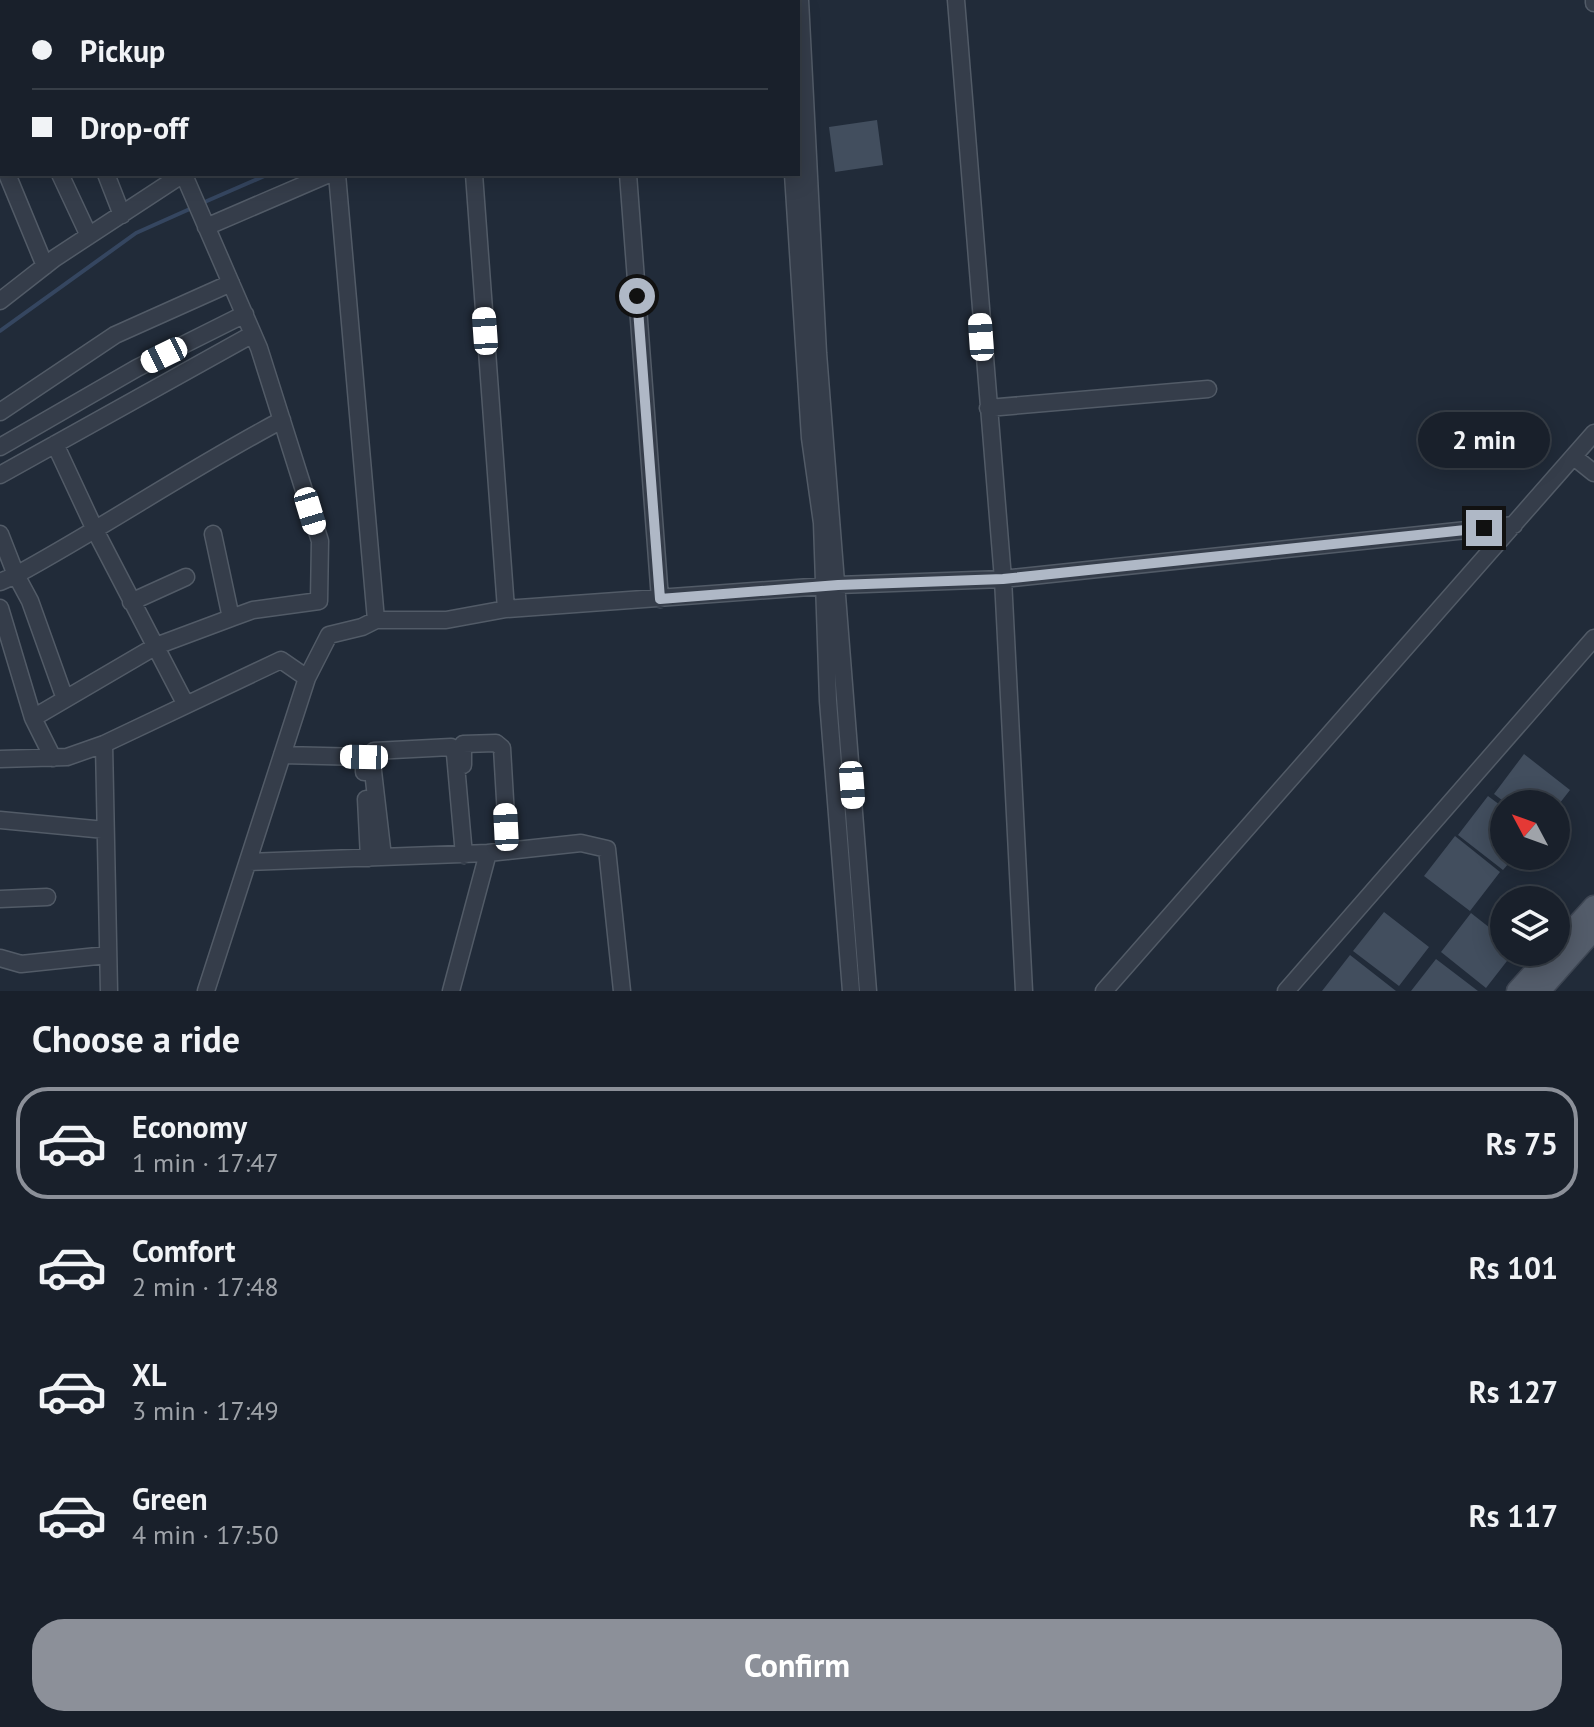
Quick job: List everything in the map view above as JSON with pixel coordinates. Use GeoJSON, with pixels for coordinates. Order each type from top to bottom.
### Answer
{"type":"FeatureCollection","features":[{"type":"Feature","properties":{"kind":"main road"},"geometry":{"type":"LineString","coordinates":[[1570,932],[1594,906]]}},
{"type":"Feature","properties":{"kind":"main road"},"geometry":{"type":"LineString","coordinates":[[1540,991],[1594,930]]}},
{"type":"Feature","properties":{"kind":"main road"},"geometry":{"type":"LineString","coordinates":[[1517,991],[1540,966]]}},
{"type":"Feature","properties":{"kind":"street"},"geometry":{"type":"LineString","coordinates":[[800,0],[831,587],[868,991]]}},
{"type":"Feature","properties":{"kind":"street"},"geometry":{"type":"LineString","coordinates":[[956,0],[1003,579],[1024,991]]}},
{"type":"Feature","properties":{"kind":"street"},"geometry":{"type":"LineString","coordinates":[[8,176],[45,266]]}},
{"type":"Feature","properties":{"kind":"street"},"geometry":{"type":"LineString","coordinates":[[61,176],[89,236]]}},
{"type":"Feature","properties":{"kind":"street"},"geometry":{"type":"LineString","coordinates":[[107,176],[122,215]]}},
{"type":"Feature","properties":{"kind":"street"},"geometry":{"type":"LineString","coordinates":[[2,292],[182,176]]}},
{"type":"Feature","properties":{"kind":"street"},"geometry":{"type":"LineString","coordinates":[[33,718],[156,646],[253,610],[319,601],[320,541],[282,420],[253,334],[184,176]]}},
{"type":"Feature","properties":{"kind":"street"},"geometry":{"type":"LineString","coordinates":[[206,227],[324,176]]}},
{"type":"Feature","properties":{"kind":"street"},"geometry":{"type":"LineString","coordinates":[[337,176],[376,620]]}},
{"type":"Feature","properties":{"kind":"street"},"geometry":{"type":"LineString","coordinates":[[474,176],[506,609]]}},
{"type":"Feature","properties":{"kind":"street"},"geometry":{"type":"LineString","coordinates":[[628,176],[660,599]]}},
{"type":"Feature","properties":{"kind":"street"},"geometry":{"type":"LineString","coordinates":[[793,176],[810,438],[831,587],[828,701],[851,991]]}},
{"type":"Feature","properties":{"kind":"street"},"geometry":{"type":"LineString","coordinates":[[0,412],[115,335],[231,283]]}},
{"type":"Feature","properties":{"kind":"street"},"geometry":{"type":"LineString","coordinates":[[0,447],[137,368],[245,314]]}},
{"type":"Feature","properties":{"kind":"street"},"geometry":{"type":"LineString","coordinates":[[0,475],[253,334]]}},
{"type":"Feature","properties":{"kind":"street"},"geometry":{"type":"LineString","coordinates":[[988,408],[1208,389]]}},
{"type":"Feature","properties":{"kind":"street"},"geometry":{"type":"LineString","coordinates":[[8,578],[96,532],[213,456],[282,420]]}},
{"type":"Feature","properties":{"kind":"street"},"geometry":{"type":"LineString","coordinates":[[1104,991],[1594,433]]}},
{"type":"Feature","properties":{"kind":"street"},"geometry":{"type":"LineString","coordinates":[[55,444],[131,602],[186,705]]}},
{"type":"Feature","properties":{"kind":"street"},"geometry":{"type":"LineString","coordinates":[[1574,457],[1594,473]]}},
{"type":"Feature","properties":{"kind":"street"},"geometry":{"type":"LineString","coordinates":[[206,991],[307,678],[329,635],[362,627],[376,620],[446,620],[506,609],[1003,579],[1514,525]]}},
{"type":"Feature","properties":{"kind":"street"},"geometry":{"type":"LineString","coordinates":[[0,534],[8,578],[30,601],[65,699]]}},
{"type":"Feature","properties":{"kind":"street"},"geometry":{"type":"LineString","coordinates":[[213,534],[231,618]]}},
{"type":"Feature","properties":{"kind":"street"},"geometry":{"type":"LineString","coordinates":[[131,602],[186,577]]}},
{"type":"Feature","properties":{"kind":"street"},"geometry":{"type":"LineString","coordinates":[[0,608],[33,718],[53,758]]}},
{"type":"Feature","properties":{"kind":"street"},"geometry":{"type":"LineString","coordinates":[[1286,991],[1594,638]]}},
{"type":"Feature","properties":{"kind":"street"},"geometry":{"type":"LineString","coordinates":[[0,759],[67,757],[104,744],[281,660],[307,678]]}},
{"type":"Feature","properties":{"kind":"street"},"geometry":{"type":"LineString","coordinates":[[451,991],[474,854],[461,747],[466,744],[496,743],[502,748],[508,851]]}},
{"type":"Feature","properties":{"kind":"street"},"geometry":{"type":"LineString","coordinates":[[104,744],[109,991]]}},
{"type":"Feature","properties":{"kind":"street"},"geometry":{"type":"LineString","coordinates":[[376,858],[371,754],[374,751],[451,747],[455,754],[474,854]]}},
{"type":"Feature","properties":{"kind":"street"},"geometry":{"type":"LineString","coordinates":[[282,755],[364,757],[376,858]]}},
{"type":"Feature","properties":{"kind":"street"},"geometry":{"type":"LineString","coordinates":[[0,820],[105,830]]}},
{"type":"Feature","properties":{"kind":"street"},"geometry":{"type":"LineString","coordinates":[[248,862],[474,854],[581,843],[607,849],[622,991]]}},
{"type":"Feature","properties":{"kind":"street"},"geometry":{"type":"LineString","coordinates":[[0,899],[47,897]]}},
{"type":"Feature","properties":{"kind":"street"},"geometry":{"type":"LineString","coordinates":[[0,958],[21,964],[107,955]]}},
{"type":"Feature","properties":{"kind":"building"},"geometry":{"type":"Polygon","coordinates":[[[877,120],[883,165],[835,172],[829,127],[877,120]]]}},
{"type":"Feature","properties":{"kind":"building"},"geometry":{"type":"Polygon","coordinates":[[[1524,754],[1570,790],[1497,790],[1524,754]]]}},
{"type":"Feature","properties":{"kind":"building"},"geometry":{"type":"Polygon","coordinates":[[[1488,796],[1490,798],[1490,860],[1458,835],[1488,796]]]}},
{"type":"Feature","properties":{"kind":"building"},"geometry":{"type":"Polygon","coordinates":[[[1455,836],[1490,864],[1490,870],[1500,872],[1470,911],[1424,876],[1455,836]]]}},
{"type":"Feature","properties":{"kind":"building"},"geometry":{"type":"Polygon","coordinates":[[[1384,912],[1429,947],[1399,986],[1353,951],[1384,912]]]}},
{"type":"Feature","properties":{"kind":"building"},"geometry":{"type":"Polygon","coordinates":[[[1471,913],[1490,928],[1490,966],[1503,966],[1486,988],[1441,952],[1471,913]]]}},
{"type":"Feature","properties":{"kind":"building"},"geometry":{"type":"Polygon","coordinates":[[[1350,955],[1396,991],[1322,991],[1350,955]]]}},
{"type":"Feature","properties":{"kind":"building"},"geometry":{"type":"Polygon","coordinates":[[[1436,959],[1478,991],[1411,991],[1436,959]]]}},
{"type":"Feature","properties":{"kind":"waterway"},"geometry":{"type":"LineString","coordinates":[[200,204],[264,176]]}},
{"type":"Feature","properties":{"kind":"waterway"},"geometry":{"type":"LineString","coordinates":[[0,331],[136,233],[192,208]]}},
{"type":"Feature","properties":{"kind":"route"},"geometry":{"type":"LineString","coordinates":[[637,296],[660,599],[824,589],[838,585],[1003,579],[1484,528]]}}]}
